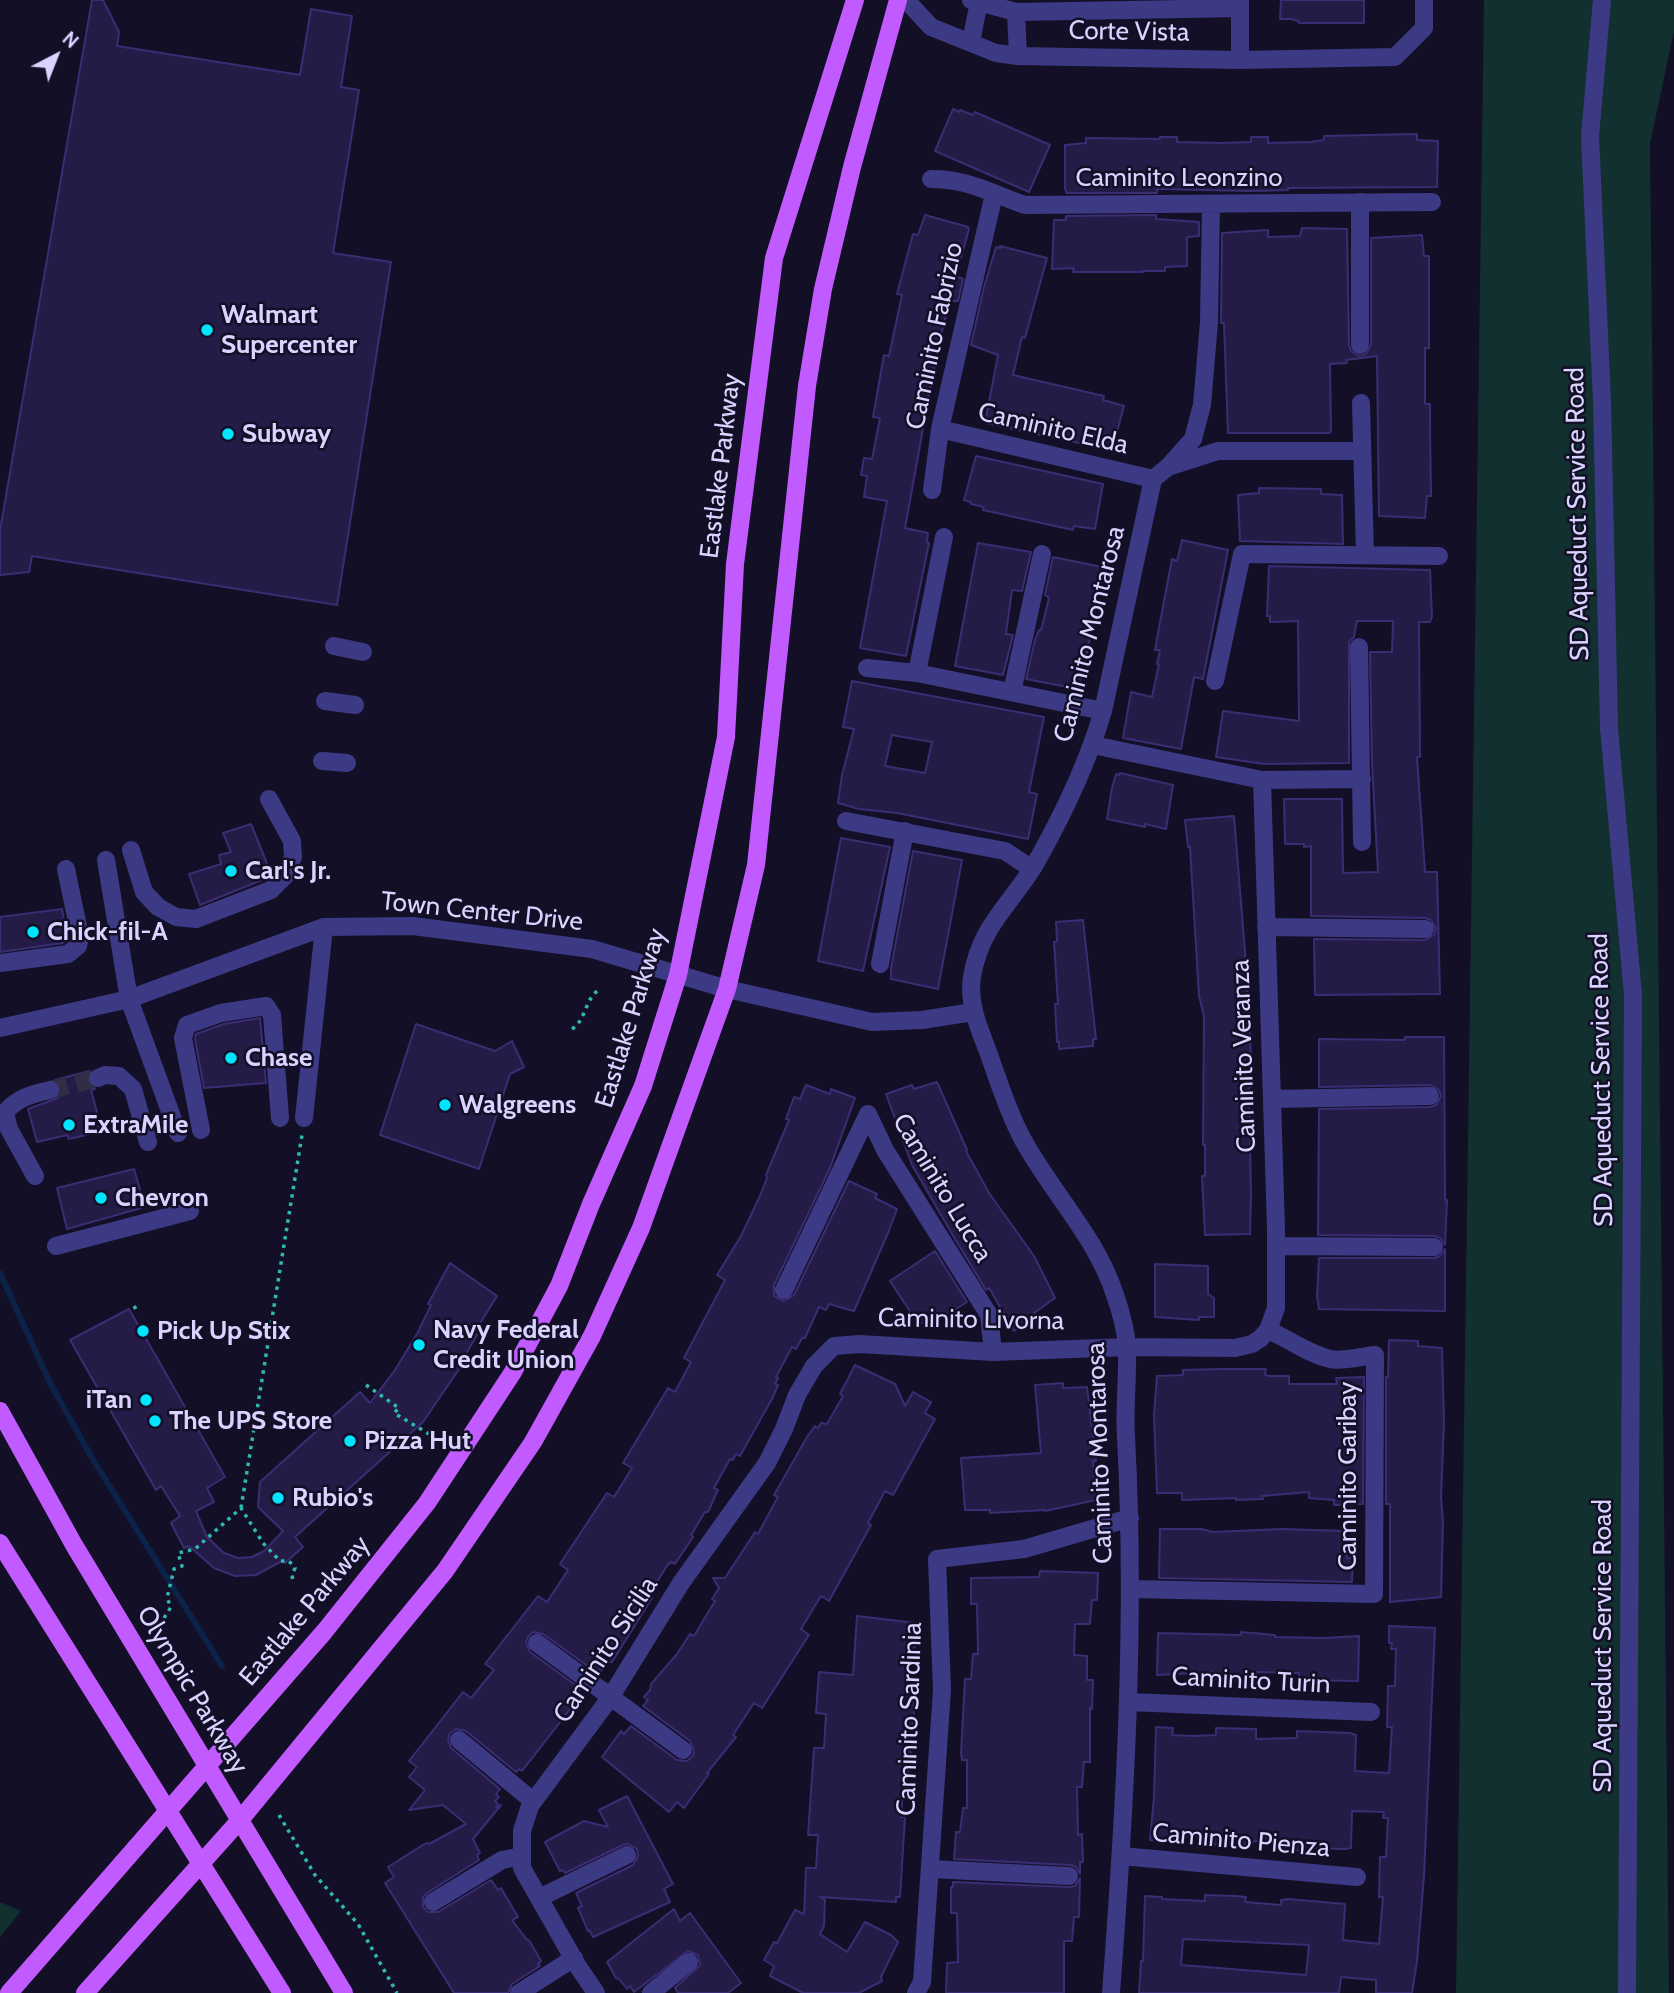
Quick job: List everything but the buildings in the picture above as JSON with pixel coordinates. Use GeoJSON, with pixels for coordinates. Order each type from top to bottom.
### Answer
{"type":"FeatureCollection","features":[{"type":"Feature","properties":{"kind":"main road","name":"Eastlake Parkway"},"geometry":{"type":"LineString","coordinates":[[9,1993],[324,1632],[428,1503],[513,1372],[559,1286],[591,1204],[643,1086],[678,975],[726,737],[735,564],[774,258],[855,0]]}},
{"type":"Feature","properties":{"kind":"main road"},"geometry":{"type":"LineString","coordinates":[[85,1993],[240,1820],[445,1571],[533,1442],[592,1336],[641,1228],[727,989],[756,865],[807,386],[823,289],[852,167],[898,0]]}},
{"type":"Feature","properties":{"kind":"main road","name":"Olympic Parkway"},"geometry":{"type":"LineString","coordinates":[[0,1411],[74,1545],[344,1993]]}},
{"type":"Feature","properties":{"kind":"main road"},"geometry":{"type":"LineString","coordinates":[[0,1543],[282,1993]]}},
{"type":"Feature","properties":{"kind":"street","name":"Corte Vista"},"geometry":{"type":"LineString","coordinates":[[906,0],[931,27],[996,52],[1018,56],[1240,60],[1395,57],[1424,28],[1423,0]]}},
{"type":"Feature","properties":{"kind":"street","name":"SD Aqueduct Service Road"},"geometry":{"type":"LineString","coordinates":[[1602,0],[1590,136],[1602,401],[1609,727],[1633,995],[1627,1993]]}},
{"type":"Feature","properties":{"kind":"street","name":"Corte Vista"},"geometry":{"type":"LineString","coordinates":[[971,43],[975,1],[1016,12],[1240,4],[1240,60]]}},
{"type":"Feature","properties":{"kind":"street"},"geometry":{"type":"LineString","coordinates":[[1016,12],[1018,56]]}},
{"type":"Feature","properties":{"kind":"street","name":"Caminito Leonzino"},"geometry":{"type":"LineString","coordinates":[[931,179],[953,179],[971,183],[1025,205],[1432,202]]}},
{"type":"Feature","properties":{"kind":"street","name":"Caminito Fabrizio"},"geometry":{"type":"LineString","coordinates":[[932,489],[940,429],[994,194]]}},
{"type":"Feature","properties":{"kind":"street"},"geometry":{"type":"LineString","coordinates":[[1360,202],[1360,345]]}},
{"type":"Feature","properties":{"kind":"street"},"geometry":{"type":"LineString","coordinates":[[1153,480],[1193,439],[1202,405],[1209,322],[1211,205]]}},
{"type":"Feature","properties":{"kind":"street"},"geometry":{"type":"LineString","coordinates":[[1361,403],[1365,555]]}},
{"type":"Feature","properties":{"kind":"street","name":"Caminito Elda"},"geometry":{"type":"LineString","coordinates":[[940,429],[1153,480]]}},
{"type":"Feature","properties":{"kind":"street"},"geometry":{"type":"LineString","coordinates":[[1168,467],[1218,452],[1362,451]]}},
{"type":"Feature","properties":{"kind":"street","name":"Caminito Montarosa"},"geometry":{"type":"LineString","coordinates":[[1111,1993],[1129,1702],[1130,1518],[1125,1428],[1127,1347],[1114,1292],[1096,1250],[1022,1138],[1004,1097],[973,1012],[972,979],[984,935],[1032,869],[1058,823],[1093,745],[1103,711],[1153,480]]}},
{"type":"Feature","properties":{"kind":"street"},"geometry":{"type":"LineString","coordinates":[[916,673],[944,537]]}},
{"type":"Feature","properties":{"kind":"street"},"geometry":{"type":"LineString","coordinates":[[1012,692],[1042,554]]}},
{"type":"Feature","properties":{"kind":"street"},"geometry":{"type":"LineString","coordinates":[[1215,681],[1242,554],[1439,556]]}},
{"type":"Feature","properties":{"kind":"street"},"geometry":{"type":"LineString","coordinates":[[334,646],[363,652]]}},
{"type":"Feature","properties":{"kind":"street"},"geometry":{"type":"LineString","coordinates":[[1359,647],[1362,842]]}},
{"type":"Feature","properties":{"kind":"street"},"geometry":{"type":"LineString","coordinates":[[867,668],[916,673],[1103,711]]}},
{"type":"Feature","properties":{"kind":"street"},"geometry":{"type":"LineString","coordinates":[[325,701],[355,705]]}},
{"type":"Feature","properties":{"kind":"street"},"geometry":{"type":"LineString","coordinates":[[1093,745],[1262,780],[1362,779]]}},
{"type":"Feature","properties":{"kind":"street"},"geometry":{"type":"LineString","coordinates":[[322,761],[347,763]]}},
{"type":"Feature","properties":{"kind":"street","name":"Caminito Veranza"},"geometry":{"type":"LineString","coordinates":[[1262,780],[1276,1246],[1276,1308],[1268,1330]]}},
{"type":"Feature","properties":{"kind":"street"},"geometry":{"type":"LineString","coordinates":[[131,850],[144,892],[158,907],[176,917],[196,919],[271,890],[285,876],[293,857],[292,841],[269,799]]}},
{"type":"Feature","properties":{"kind":"street"},"geometry":{"type":"LineString","coordinates":[[846,821],[1005,850],[1032,869]]}},
{"type":"Feature","properties":{"kind":"street"},"geometry":{"type":"LineString","coordinates":[[880,964],[905,831]]}},
{"type":"Feature","properties":{"kind":"street"},"geometry":{"type":"LineString","coordinates":[[106,860],[129,999],[178,1133]]}},
{"type":"Feature","properties":{"kind":"street"},"geometry":{"type":"LineString","coordinates":[[0,963],[68,954],[79,946],[80,936],[66,869]]}},
{"type":"Feature","properties":{"kind":"street","name":"Town Center Drive"},"geometry":{"type":"LineString","coordinates":[[0,1028],[129,999],[324,927],[412,926],[592,949],[727,989],[872,1022],[922,1020],[973,1012]]}},
{"type":"Feature","properties":{"kind":"street"},"geometry":{"type":"LineString","coordinates":[[303,1126],[324,927]]}},
{"type":"Feature","properties":{"kind":"street"},"geometry":{"type":"LineString","coordinates":[[1266,927],[1425,929]]}},
{"type":"Feature","properties":{"kind":"street"},"geometry":{"type":"LineString","coordinates":[[201,1130],[183,1038],[187,1025],[221,1013],[243,1009],[266,1006],[272,1015],[280,1118]]}},
{"type":"Feature","properties":{"kind":"street"},"geometry":{"type":"LineString","coordinates":[[98,1078],[119,1076],[133,1089],[148,1142]]}},
{"type":"Feature","properties":{"kind":"street"},"geometry":{"type":"LineString","coordinates":[[35,1176],[9,1129],[5,1114],[11,1105],[28,1095],[50,1090]]}},
{"type":"Feature","properties":{"kind":"street"},"geometry":{"type":"LineString","coordinates":[[1272,1098],[1430,1096]]}},
{"type":"Feature","properties":{"kind":"street","name":"Caminito Lucca"},"geometry":{"type":"LineString","coordinates":[[784,1290],[868,1114],[885,1150],[989,1315],[993,1352]]}},
{"type":"Feature","properties":{"kind":"street"},"geometry":{"type":"LineString","coordinates":[[57,1246],[190,1211]]}},
{"type":"Feature","properties":{"kind":"street"},"geometry":{"type":"LineString","coordinates":[[1276,1246],[1434,1247]]}},
{"type":"Feature","properties":{"kind":"street","name":"Caminito Livorna"},"geometry":{"type":"LineString","coordinates":[[834,1346],[860,1344],[993,1352],[1127,1347],[1235,1349],[1252,1343],[1268,1330]]}},
{"type":"Feature","properties":{"kind":"street","name":"Caminito Garibay"},"geometry":{"type":"LineString","coordinates":[[1130,1589],[1374,1594],[1375,1355],[1332,1360],[1268,1330]]}},
{"type":"Feature","properties":{"kind":"street","name":"Caminito Sicilia"},"geometry":{"type":"LineString","coordinates":[[596,1993],[522,1868],[522,1831],[533,1801],[610,1699],[681,1583],[767,1463],[797,1395],[814,1366],[834,1346]]}},
{"type":"Feature","properties":{"kind":"street","name":"Caminito Sardinia"},"geometry":{"type":"LineString","coordinates":[[916,1993],[922,1982],[942,1690],[937,1559],[1024,1549],[1130,1518]]}},
{"type":"Feature","properties":{"kind":"street"},"geometry":{"type":"LineString","coordinates":[[537,1643],[683,1750]]}},
{"type":"Feature","properties":{"kind":"street","name":"Caminito Turin"},"geometry":{"type":"LineString","coordinates":[[1129,1702],[1371,1712]]}},
{"type":"Feature","properties":{"kind":"street"},"geometry":{"type":"LineString","coordinates":[[459,1740],[533,1801]]}},
{"type":"Feature","properties":{"kind":"street"},"geometry":{"type":"LineString","coordinates":[[539,1898],[627,1855]]}},
{"type":"Feature","properties":{"kind":"street"},"geometry":{"type":"LineString","coordinates":[[433,1902],[502,1860],[522,1856]]}},
{"type":"Feature","properties":{"kind":"street","name":"Caminito Pienza"},"geometry":{"type":"LineString","coordinates":[[1121,1856],[1357,1877]]}},
{"type":"Feature","properties":{"kind":"street"},"geometry":{"type":"LineString","coordinates":[[930,1869],[1069,1876]]}},
{"type":"Feature","properties":{"kind":"street"},"geometry":{"type":"LineString","coordinates":[[519,1993],[574,1958]]}},
{"type":"Feature","properties":{"kind":"street"},"geometry":{"type":"LineString","coordinates":[[651,1993],[690,1962]]}},
{"type":"Feature","properties":{"kind":"path"},"geometry":{"type":"LineString","coordinates":[[572,1029],[580,1022],[592,994],[600,989]]}},
{"type":"Feature","properties":{"kind":"path"},"geometry":{"type":"LineString","coordinates":[[164,1618],[171,1607],[167,1598],[174,1569],[182,1566],[178,1553],[195,1549],[241,1508],[303,1126]]}},
{"type":"Feature","properties":{"kind":"path"},"geometry":{"type":"LineString","coordinates":[[134,1306],[137,1311]]}},
{"type":"Feature","properties":{"kind":"path"},"geometry":{"type":"LineString","coordinates":[[366,1385],[399,1408],[394,1413],[429,1434]]}},
{"type":"Feature","properties":{"kind":"path"},"geometry":{"type":"LineString","coordinates":[[241,1508],[263,1543],[280,1561],[289,1561],[295,1568],[293,1582]]}},
{"type":"Feature","properties":{"kind":"path"},"geometry":{"type":"LineString","coordinates":[[279,1815],[315,1875],[358,1924],[397,1993]]}},
{"type":"Feature","properties":{"kind":"green space"},"geometry":{"type":"Polygon","coordinates":[[[1484,0],[1674,0],[1674,31],[1650,144],[1669,1993],[1456,1993],[1484,0]]]}},
{"type":"Feature","properties":{"kind":"green space"},"geometry":{"type":"Polygon","coordinates":[[[0,1902],[21,1911],[0,1937],[0,1902]]]}},
{"type":"Feature","properties":{"kind":"waterway"},"geometry":{"type":"LineString","coordinates":[[0,1273],[50,1383],[92,1458],[222,1666]]}},
{"type":"Feature","properties":{"kind":"tunnel"},"geometry":{"type":"LineString","coordinates":[[50,1090],[98,1078]]}},
{"type":"Feature","properties":{"kind":"place","name":"Walmart Supercenter"},"geometry":{"type":"Point","coordinates":[207,330]}},
{"type":"Feature","properties":{"kind":"place","name":"Subway"},"geometry":{"type":"Point","coordinates":[228,434]}},
{"type":"Feature","properties":{"kind":"place","name":"Carl's Jr."},"geometry":{"type":"Point","coordinates":[231,871]}},
{"type":"Feature","properties":{"kind":"place","name":"Chick-fil-A"},"geometry":{"type":"Point","coordinates":[33,932]}},
{"type":"Feature","properties":{"kind":"place","name":"Chase"},"geometry":{"type":"Point","coordinates":[231,1058]}},
{"type":"Feature","properties":{"kind":"place","name":"Walgreens"},"geometry":{"type":"Point","coordinates":[445,1105]}},
{"type":"Feature","properties":{"kind":"place","name":"ExtraMile"},"geometry":{"type":"Point","coordinates":[69,1125]}},
{"type":"Feature","properties":{"kind":"place","name":"Chevron"},"geometry":{"type":"Point","coordinates":[101,1198]}},
{"type":"Feature","properties":{"kind":"place","name":"Pick Up Stix"},"geometry":{"type":"Point","coordinates":[143,1331]}},
{"type":"Feature","properties":{"kind":"place","name":"Navy Federal Credit Union"},"geometry":{"type":"Point","coordinates":[419,1345]}},
{"type":"Feature","properties":{"kind":"place","name":"iTan"},"geometry":{"type":"Point","coordinates":[146,1400]}},
{"type":"Feature","properties":{"kind":"place","name":"The UPS Store"},"geometry":{"type":"Point","coordinates":[155,1421]}},
{"type":"Feature","properties":{"kind":"place","name":"Pizza Hut"},"geometry":{"type":"Point","coordinates":[350,1441]}},
{"type":"Feature","properties":{"kind":"place","name":"Rubio's"},"geometry":{"type":"Point","coordinates":[278,1498]}}]}
